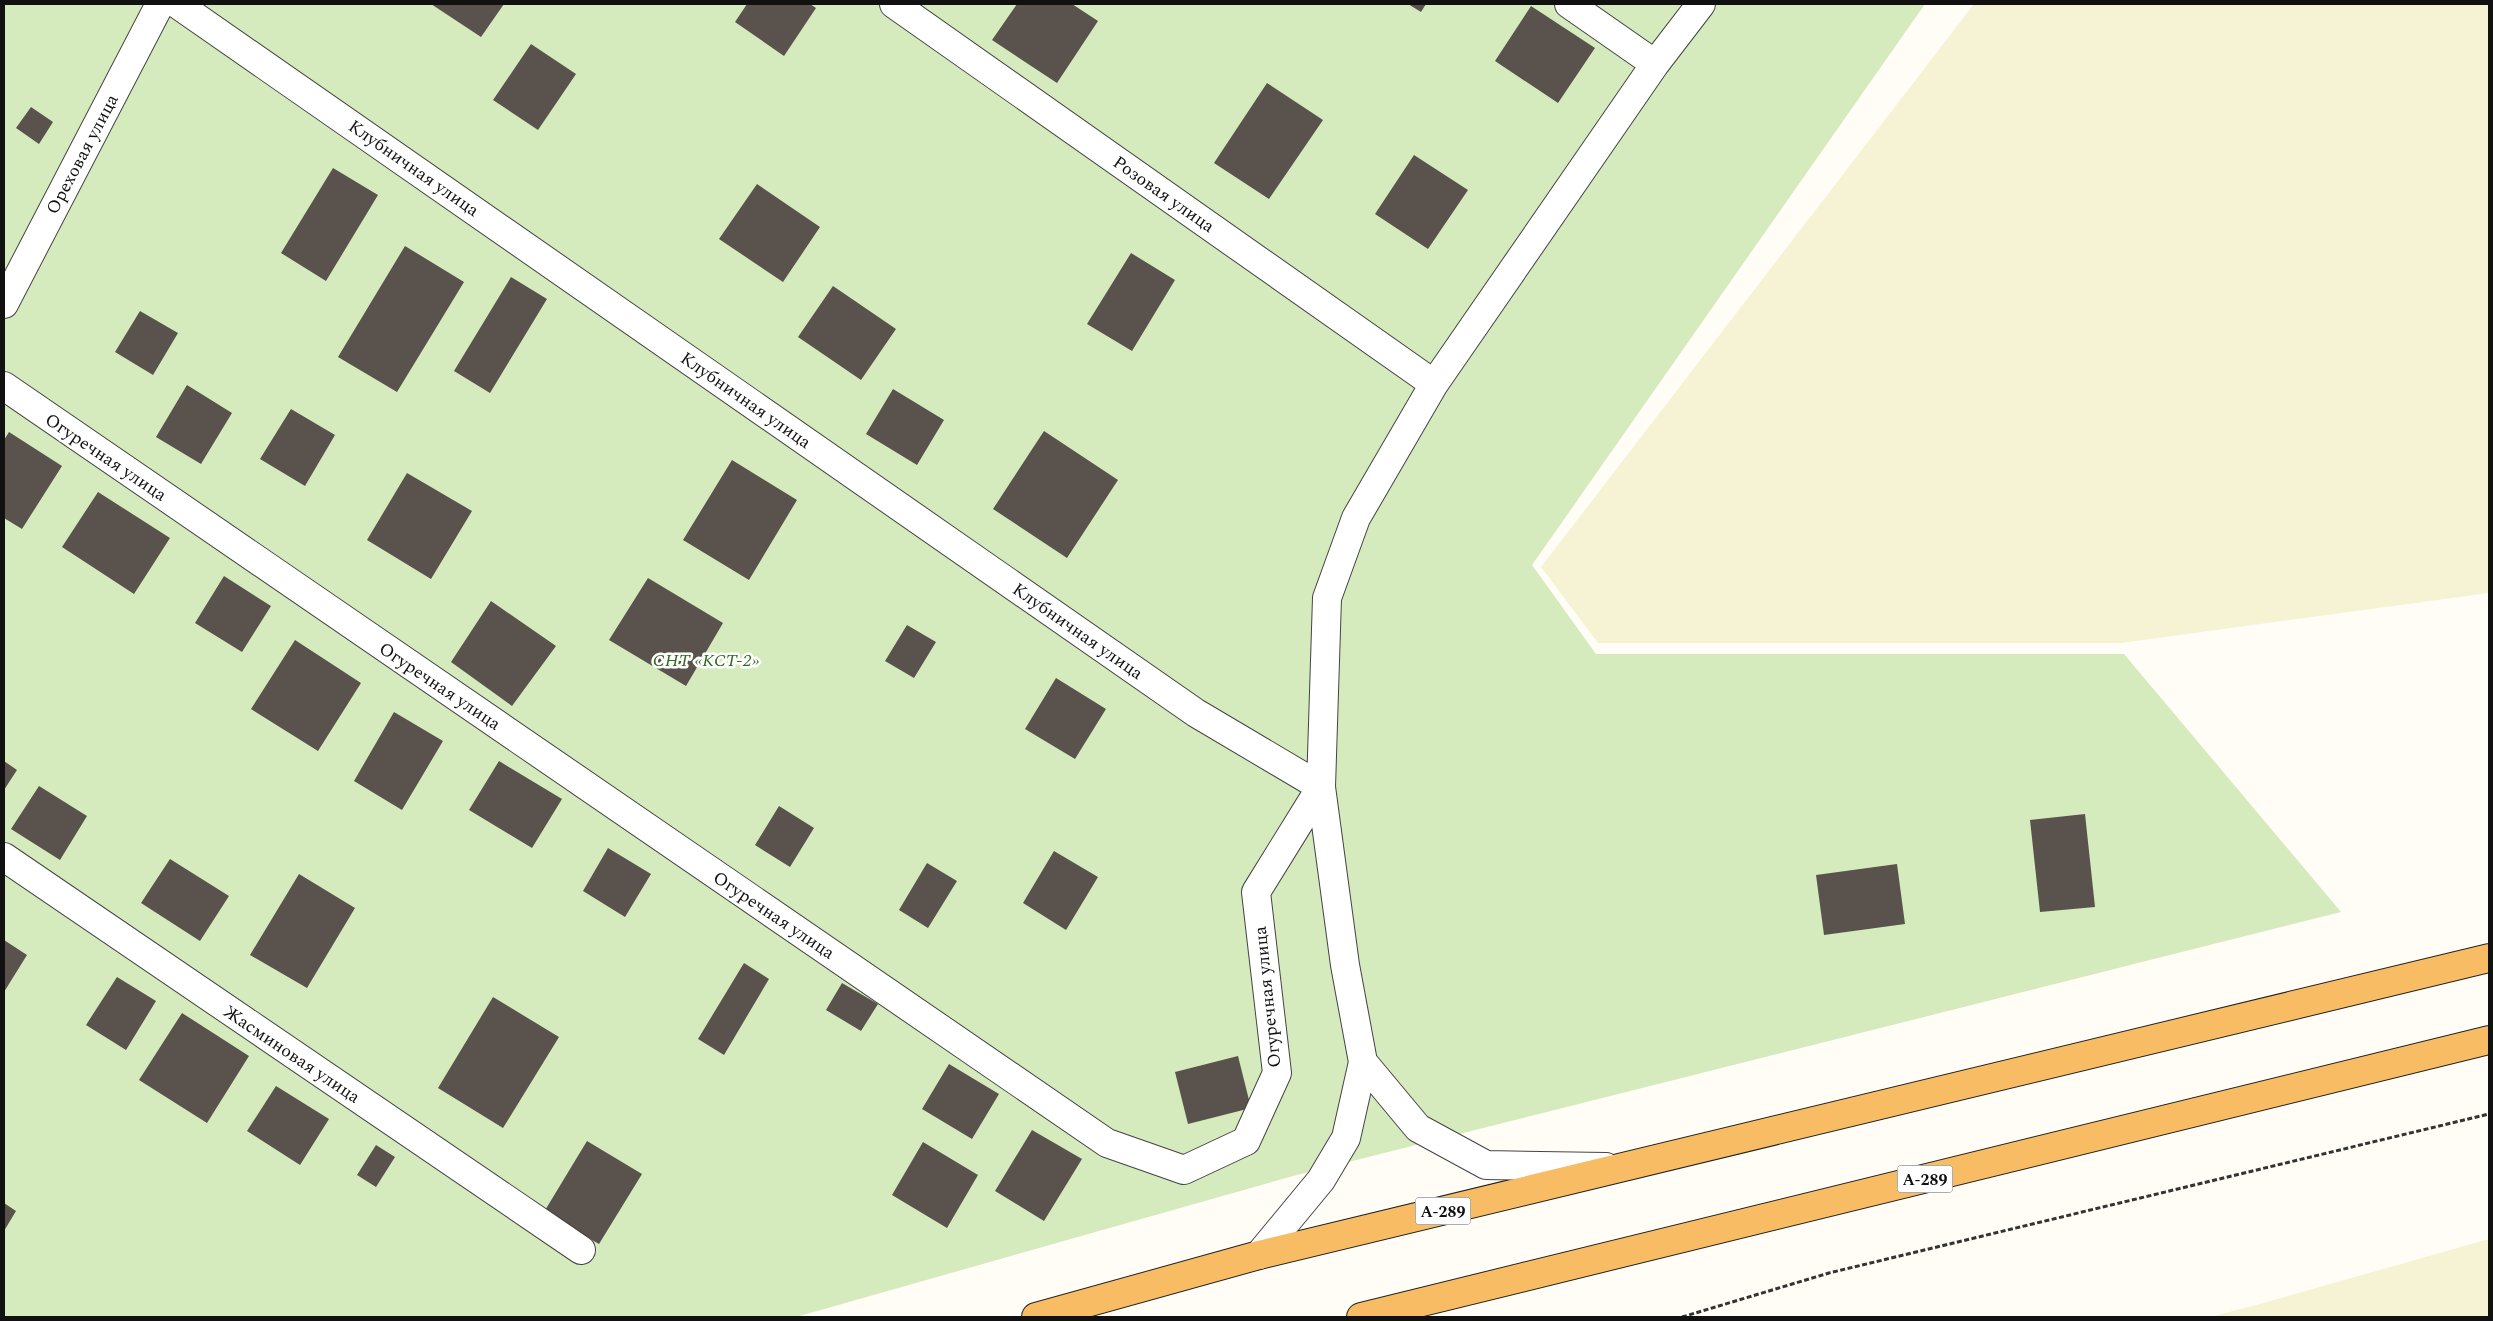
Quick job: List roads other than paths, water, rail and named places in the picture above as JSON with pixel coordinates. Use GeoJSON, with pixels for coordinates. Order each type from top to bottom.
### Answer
{"type":"FeatureCollection","features":[{"type":"Feature","properties":{"kind":"highway","name":"А-289"},"geometry":{"type":"LineString","coordinates":[[1036,1317],[1259,1256],[2489,958]]}},
{"type":"Feature","properties":{"kind":"highway","name":"А-289"},"geometry":{"type":"LineString","coordinates":[[1361,1317],[2489,1040]]}},
{"type":"Feature","properties":{"kind":"street","name":"Ореховая улица"},"geometry":{"type":"LineString","coordinates":[[4,304],[160,4]]}},
{"type":"Feature","properties":{"kind":"street","name":"Клубничная улица"},"geometry":{"type":"LineString","coordinates":[[177,4],[1196,713],[1321,787]]}},
{"type":"Feature","properties":{"kind":"street","name":"Розовая улица"},"geometry":{"type":"LineString","coordinates":[[894,4],[1434,384]]}},
{"type":"Feature","properties":{"kind":"street"},"geometry":{"type":"LineString","coordinates":[[1569,4],[1655,64]]}},
{"type":"Feature","properties":{"kind":"street"},"geometry":{"type":"LineString","coordinates":[[1259,1256],[1321,1180],[1346,1138],[1363,1062],[1345,965],[1321,787],[1327,598],[1356,518],[1434,384],[1655,64],[1700,4]]}},
{"type":"Feature","properties":{"kind":"street","name":"Огуречная улица"},"geometry":{"type":"LineString","coordinates":[[4,386],[1107,1143],[1184,1170],[1246,1141],[1277,1073],[1256,892],[1321,787]]}},
{"type":"Feature","properties":{"kind":"street","name":"Жасминовая улица"},"geometry":{"type":"LineString","coordinates":[[4,857],[581,1250]]}},
{"type":"Feature","properties":{"kind":"street"},"geometry":{"type":"LineString","coordinates":[[1363,1062],[1418,1128],[1486,1165],[1628,1167]]}},
{"type":"Feature","properties":{"kind":"park label","name":"СНТ «КСТ-2»"},"geometry":{"type":"Point","coordinates":[706,660]}}]}
